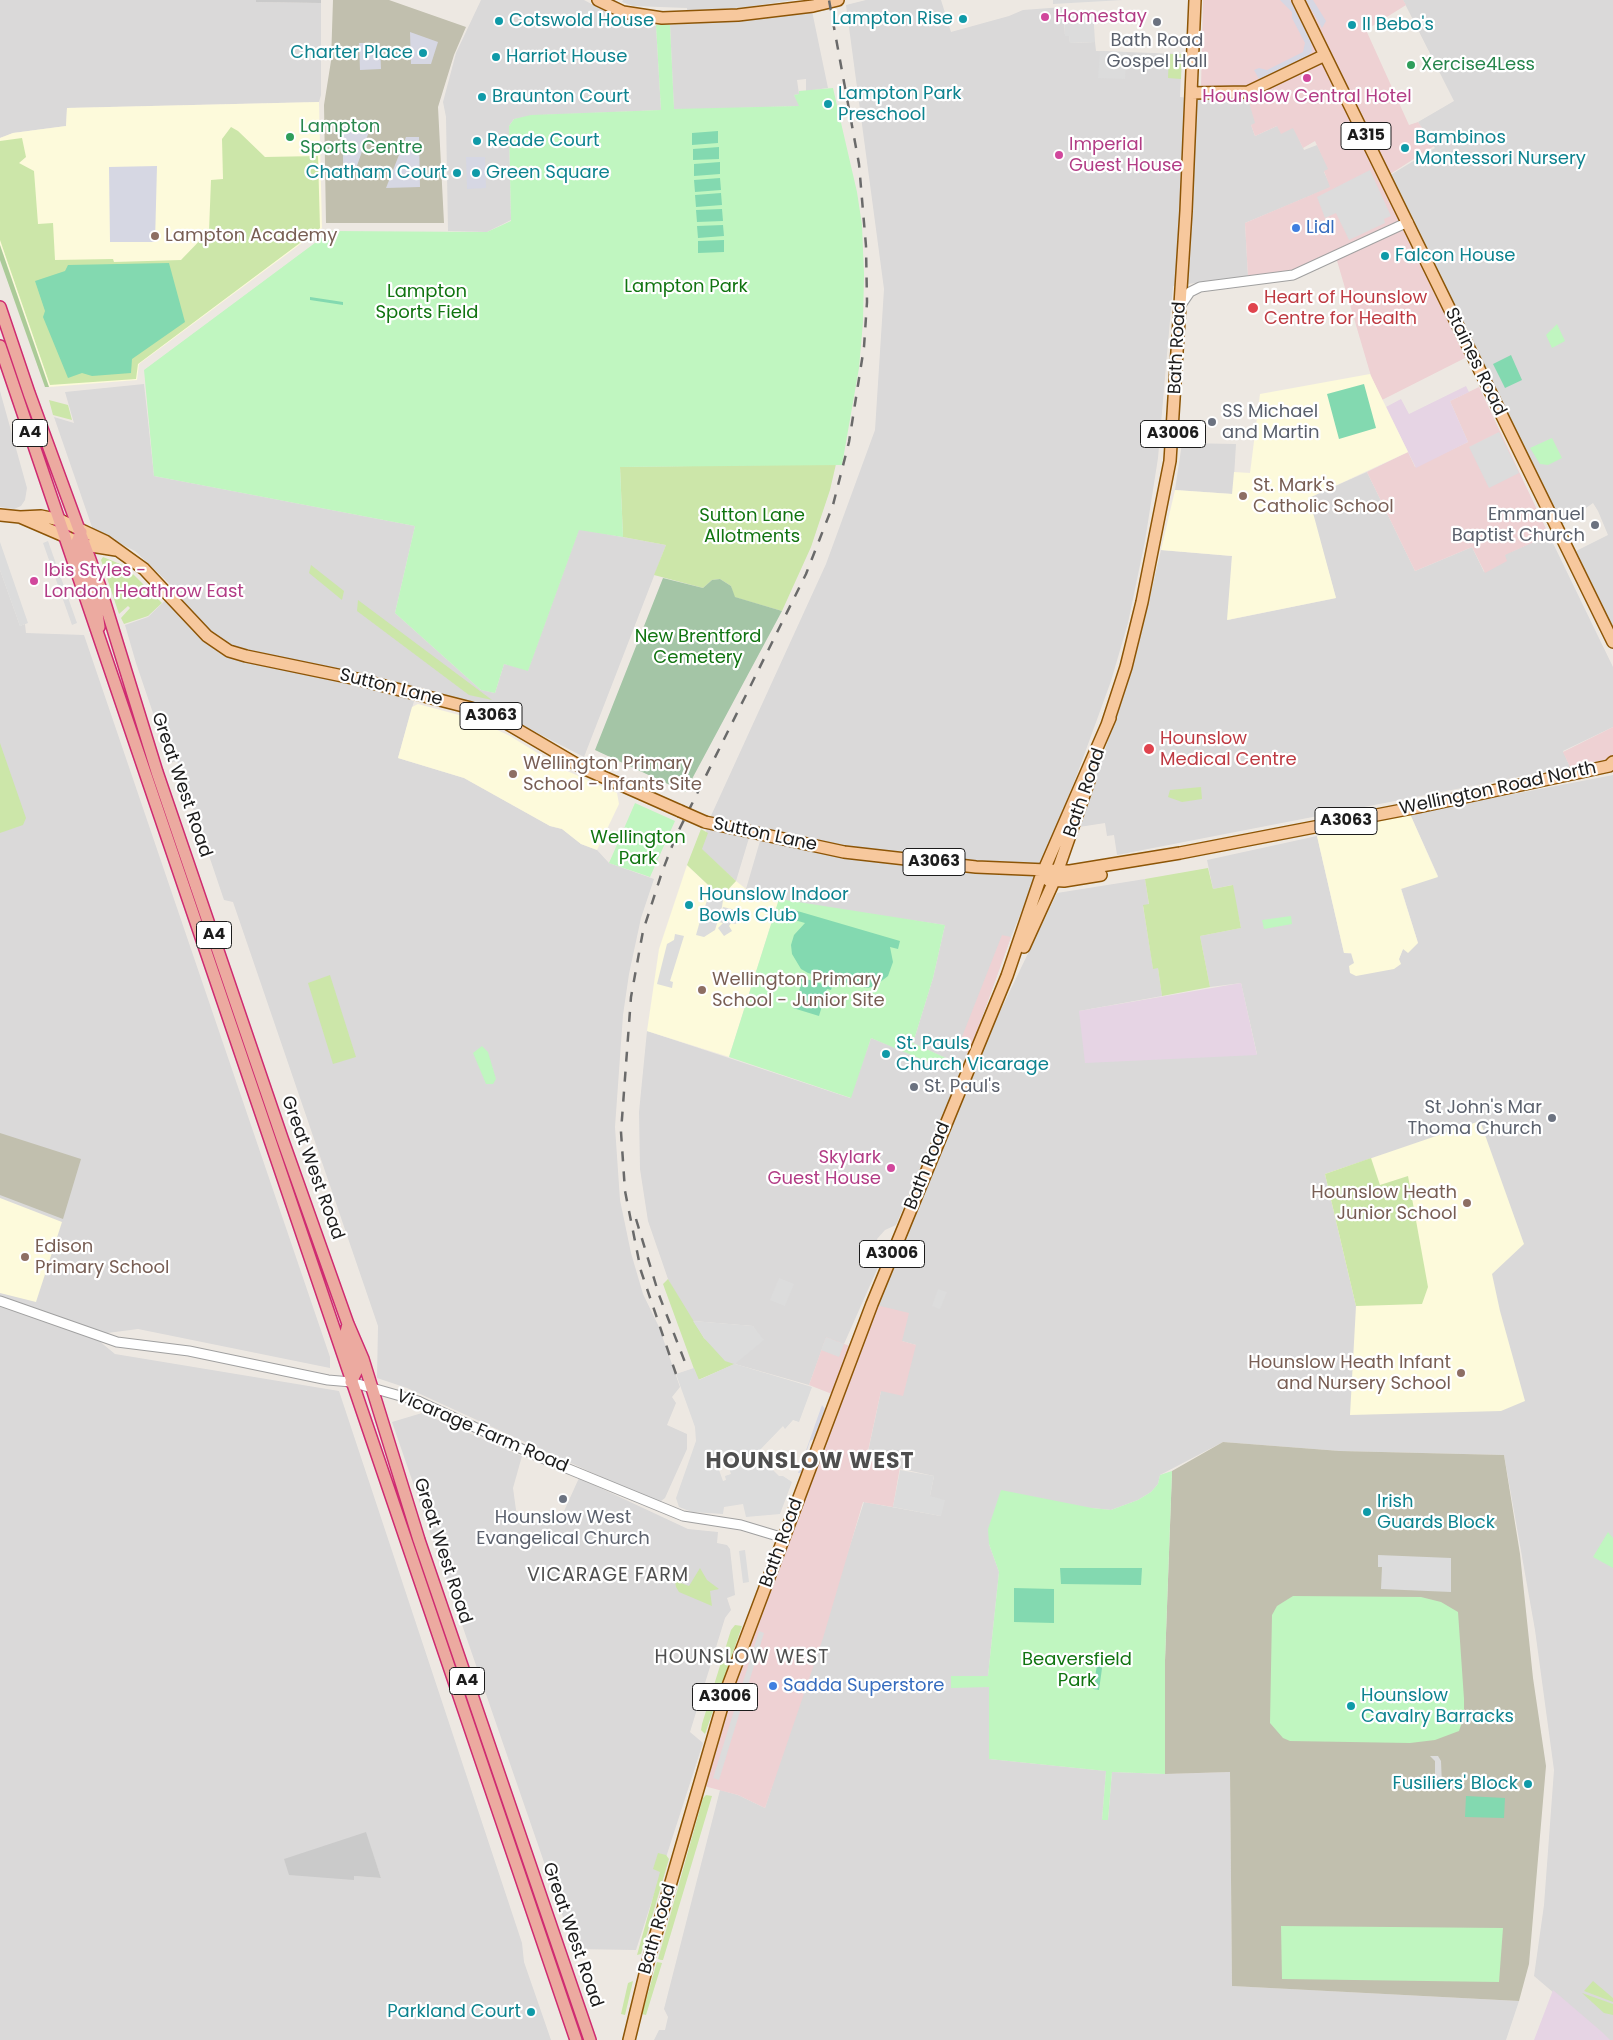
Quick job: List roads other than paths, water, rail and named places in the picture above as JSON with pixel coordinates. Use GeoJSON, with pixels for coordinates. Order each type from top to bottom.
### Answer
{"type":"FeatureCollection","features":[{"type":"Feature","properties":{"kind":"highway","name":"Great West Road"},"geometry":{"type":"LineString","coordinates":[[0,307],[81,539],[157,772],[282,1138],[348,1324],[357,1342],[419,1540],[590,2040]]}},
{"type":"Feature","properties":{"kind":"highway","name":"Great West Road"},"geometry":{"type":"LineString","coordinates":[[0,346],[60,520],[92,622],[99,636],[576,2040]]}},
{"type":"Feature","properties":{"kind":"highway","name":"A4"},"geometry":{"type":"LineString","coordinates":[[81,539],[96,606],[99,636]]}},
{"type":"Feature","properties":{"kind":"highway","name":"A4"},"geometry":{"type":"LineString","coordinates":[[348,1324],[345,1336],[357,1370],[351,1382]]}},
{"type":"Feature","properties":{"kind":"main road"},"geometry":{"type":"LineString","coordinates":[[598,0],[623,12],[662,18],[738,15],[813,6],[838,0]]}},
{"type":"Feature","properties":{"kind":"main road","name":"Staines Road"},"geometry":{"type":"LineString","coordinates":[[1298,0],[1613,642]]}},
{"type":"Feature","properties":{"kind":"main road","name":"Bath Road"},"geometry":{"type":"LineString","coordinates":[[629,2040],[649,1958],[728,1686],[872,1304],[1020,942],[1089,781],[1126,667],[1168,479],[1183,271],[1195,5]]}},
{"type":"Feature","properties":{"kind":"main road"},"geometry":{"type":"LineString","coordinates":[[1191,93],[1248,92],[1325,54]]}},
{"type":"Feature","properties":{"kind":"main road","name":"A3063"},"geometry":{"type":"LineString","coordinates":[[0,515],[20,517],[42,516],[60,520]]}},
{"type":"Feature","properties":{"kind":"main road","name":"A3063"},"geometry":{"type":"LineString","coordinates":[[20,517],[64,535]]}},
{"type":"Feature","properties":{"kind":"main road","name":"Sutton Lane"},"geometry":{"type":"LineString","coordinates":[[60,520],[81,539]]}},
{"type":"Feature","properties":{"kind":"main road","name":"Sutton Lane"},"geometry":{"type":"LineString","coordinates":[[64,535],[116,550],[144,569],[207,636],[229,651],[357,679],[471,708],[500,720],[583,768],[704,822],[844,852],[1049,875]]}},
{"type":"Feature","properties":{"kind":"main road","name":"Bath Road"},"geometry":{"type":"LineString","coordinates":[[1007,976],[1026,943],[1049,875],[1110,718]]}},
{"type":"Feature","properties":{"kind":"main road","name":"Wellington Road North"},"geometry":{"type":"LineString","coordinates":[[1049,875],[1180,853],[1418,807],[1612,765]]}},
{"type":"Feature","properties":{"kind":"street"},"geometry":{"type":"LineString","coordinates":[[1180,307],[1190,292],[1200,287],[1293,275],[1408,222]]}},
{"type":"Feature","properties":{"kind":"street"},"geometry":{"type":"LineString","coordinates":[[1183,271],[1188,281],[1200,287]]}},
{"type":"Feature","properties":{"kind":"street","name":"Vicarage Farm Road"},"geometry":{"type":"LineString","coordinates":[[0,1301],[117,1342],[189,1352],[328,1380],[351,1382],[418,1401],[537,1456],[683,1516],[740,1525],[784,1538]]}},
{"type":"Feature","properties":{"kind":"railway"},"geometry":{"type":"LineString","coordinates":[[676,1374],[641,1271],[625,1191],[621,1132],[631,997],[643,931],[676,836],[806,574],[833,505],[849,442],[864,347],[867,302],[866,246],[859,164],[829,0]]}},
{"type":"Feature","properties":{"kind":"railway"},"geometry":{"type":"LineString","coordinates":[[636,1219],[659,1295],[688,1370]]}},
{"type":"Feature","properties":{"kind":"place","name":"Homestay"},"geometry":{"type":"Point","coordinates":[1045,17]}},
{"type":"Feature","properties":{"kind":"place","name":"Lampton Rise"},"geometry":{"type":"Point","coordinates":[963,19]}},
{"type":"Feature","properties":{"kind":"place","name":"Cotswold House"},"geometry":{"type":"Point","coordinates":[499,21]}},
{"type":"Feature","properties":{"kind":"place","name":"Bath Road Gospel Hall"},"geometry":{"type":"Point","coordinates":[1157,22]}},
{"type":"Feature","properties":{"kind":"place","name":"Il Bebo's"},"geometry":{"type":"Point","coordinates":[1352,25]}},
{"type":"Feature","properties":{"kind":"place","name":"Charter Place"},"geometry":{"type":"Point","coordinates":[423,53]}},
{"type":"Feature","properties":{"kind":"place","name":"Harriot House"},"geometry":{"type":"Point","coordinates":[496,57]}},
{"type":"Feature","properties":{"kind":"place","name":"Xercise4Less"},"geometry":{"type":"Point","coordinates":[1411,65]}},
{"type":"Feature","properties":{"kind":"place","name":"Hounslow Central Hotel"},"geometry":{"type":"Point","coordinates":[1307,78]}},
{"type":"Feature","properties":{"kind":"place","name":"Braunton Court"},"geometry":{"type":"Point","coordinates":[482,97]}},
{"type":"Feature","properties":{"kind":"place","name":"Lampton Park Preschool"},"geometry":{"type":"Point","coordinates":[828,104]}},
{"type":"Feature","properties":{"kind":"place","name":"Lampton Sports Centre"},"geometry":{"type":"Point","coordinates":[290,137]}},
{"type":"Feature","properties":{"kind":"place","name":"Reade Court"},"geometry":{"type":"Point","coordinates":[477,141]}},
{"type":"Feature","properties":{"kind":"place","name":"Bambinos Montessori Nursery"},"geometry":{"type":"Point","coordinates":[1405,148]}},
{"type":"Feature","properties":{"kind":"place","name":"Imperial Guest House"},"geometry":{"type":"Point","coordinates":[1059,155]}},
{"type":"Feature","properties":{"kind":"place","name":"Chatham Court"},"geometry":{"type":"Point","coordinates":[457,173]}},
{"type":"Feature","properties":{"kind":"place","name":"Green Square"},"geometry":{"type":"Point","coordinates":[476,173]}},
{"type":"Feature","properties":{"kind":"place","name":"Lidl"},"geometry":{"type":"Point","coordinates":[1296,228]}},
{"type":"Feature","properties":{"kind":"place","name":"Lampton Academy"},"geometry":{"type":"Point","coordinates":[155,236]}},
{"type":"Feature","properties":{"kind":"place","name":"Falcon House"},"geometry":{"type":"Point","coordinates":[1385,256]}},
{"type":"Feature","properties":{"kind":"place","name":"Heart of Hounslow Centre for Health"},"geometry":{"type":"Point","coordinates":[1253,308]}},
{"type":"Feature","properties":{"kind":"place","name":"SS Michael and Martin"},"geometry":{"type":"Point","coordinates":[1212,422]}},
{"type":"Feature","properties":{"kind":"place","name":"St. Mark's Catholic School"},"geometry":{"type":"Point","coordinates":[1243,496]}},
{"type":"Feature","properties":{"kind":"place","name":"Emmanuel Baptist Church"},"geometry":{"type":"Point","coordinates":[1595,525]}},
{"type":"Feature","properties":{"kind":"place","name":"Ibis Styles - London Heathrow East"},"geometry":{"type":"Point","coordinates":[34,581]}},
{"type":"Feature","properties":{"kind":"place","name":"Hounslow Medical Centre"},"geometry":{"type":"Point","coordinates":[1149,749]}},
{"type":"Feature","properties":{"kind":"place","name":"Wellington Primary School - Infants Site"},"geometry":{"type":"Point","coordinates":[513,774]}},
{"type":"Feature","properties":{"kind":"place","name":"Hounslow Indoor Bowls Club"},"geometry":{"type":"Point","coordinates":[689,905]}},
{"type":"Feature","properties":{"kind":"place","name":"Wellington Primary School - Junior Site"},"geometry":{"type":"Point","coordinates":[702,990]}},
{"type":"Feature","properties":{"kind":"place","name":"St. Pauls Church Vicarage"},"geometry":{"type":"Point","coordinates":[886,1054]}},
{"type":"Feature","properties":{"kind":"place","name":"St. Paul's"},"geometry":{"type":"Point","coordinates":[914,1087]}},
{"type":"Feature","properties":{"kind":"place","name":"St John's Mar Thoma Church"},"geometry":{"type":"Point","coordinates":[1552,1118]}},
{"type":"Feature","properties":{"kind":"place","name":"Skylark Guest House"},"geometry":{"type":"Point","coordinates":[891,1168]}},
{"type":"Feature","properties":{"kind":"place","name":"Hounslow Heath Junior School"},"geometry":{"type":"Point","coordinates":[1467,1203]}},
{"type":"Feature","properties":{"kind":"place","name":"Edison Primary School"},"geometry":{"type":"Point","coordinates":[25,1257]}},
{"type":"Feature","properties":{"kind":"place","name":"Hounslow Heath Infant and Nursery School"},"geometry":{"type":"Point","coordinates":[1461,1373]}},
{"type":"Feature","properties":{"kind":"place","name":"Hounslow West Evangelical Church"},"geometry":{"type":"Point","coordinates":[563,1499]}},
{"type":"Feature","properties":{"kind":"place","name":"Irish Guards Block"},"geometry":{"type":"Point","coordinates":[1367,1512]}},
{"type":"Feature","properties":{"kind":"place","name":"Sadda Superstore"},"geometry":{"type":"Point","coordinates":[773,1686]}},
{"type":"Feature","properties":{"kind":"place","name":"Hounslow Cavalry Barracks"},"geometry":{"type":"Point","coordinates":[1351,1706]}},
{"type":"Feature","properties":{"kind":"place","name":"Fusiliers' Block"},"geometry":{"type":"Point","coordinates":[1528,1784]}},
{"type":"Feature","properties":{"kind":"place","name":"Parkland Court"},"geometry":{"type":"Point","coordinates":[531,2012]}},
{"type":"Feature","properties":{"kind":"district","name":"HOUNSLOW WEST"},"geometry":{"type":"Point","coordinates":[810,1462]}},
{"type":"Feature","properties":{"kind":"district","name":"VICARAGE FARM"},"geometry":{"type":"Point","coordinates":[608,1576]}},
{"type":"Feature","properties":{"kind":"district","name":"HOUNSLOW WEST"},"geometry":{"type":"Point","coordinates":[742,1658]}},
{"type":"Feature","properties":{"kind":"park label","name":"Lampton Park"},"geometry":{"type":"Point","coordinates":[686,287]}},
{"type":"Feature","properties":{"kind":"park label","name":"Lampton Sports Field"},"geometry":{"type":"Point","coordinates":[427,302]}},
{"type":"Feature","properties":{"kind":"park label","name":"Sutton Lane Allotments"},"geometry":{"type":"Point","coordinates":[752,526]}},
{"type":"Feature","properties":{"kind":"park label","name":"New Brentford Cemetery"},"geometry":{"type":"Point","coordinates":[698,648]}},
{"type":"Feature","properties":{"kind":"park label","name":"Wellington Park"},"geometry":{"type":"Point","coordinates":[638,848]}},
{"type":"Feature","properties":{"kind":"park label","name":"Beaversfield Park"},"geometry":{"type":"Point","coordinates":[1077,1670]}}]}
